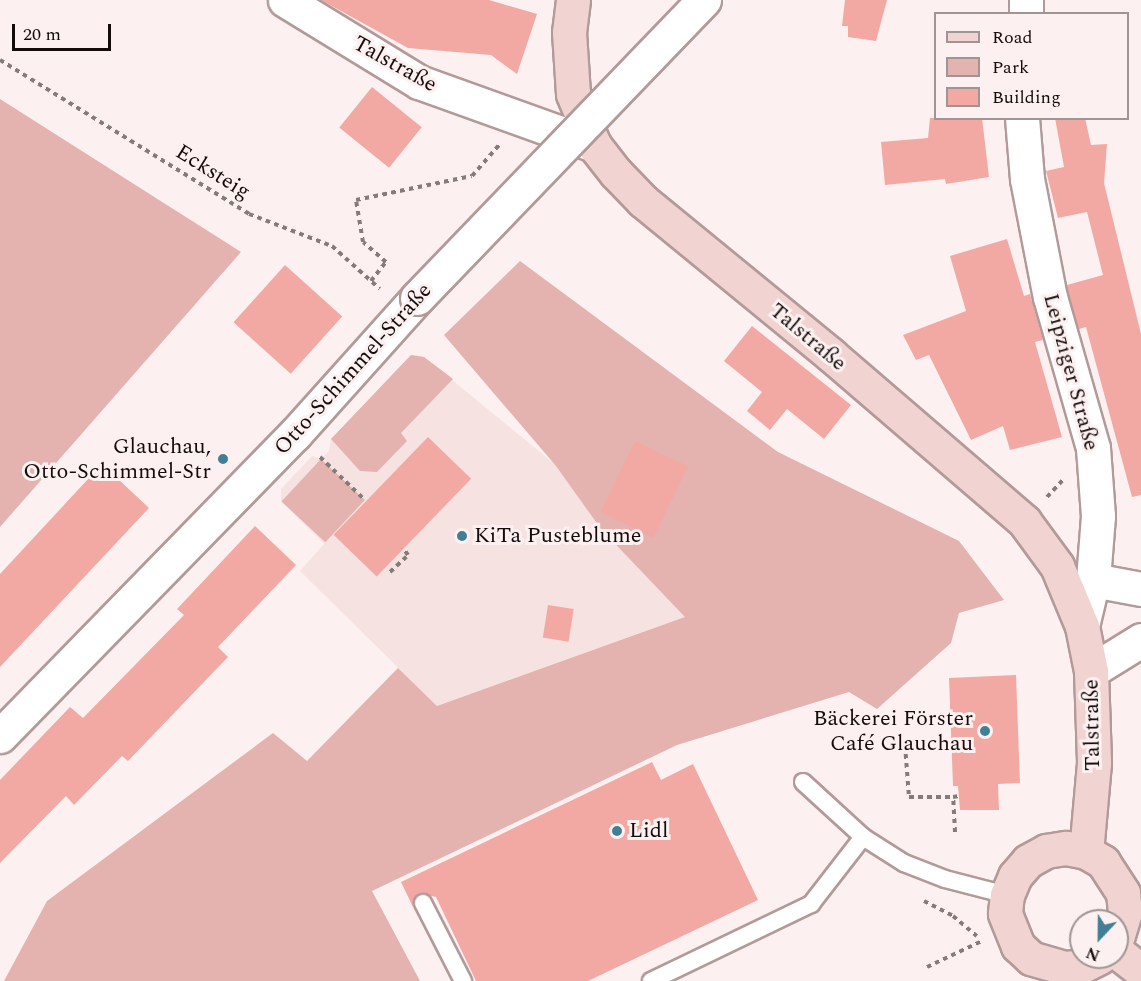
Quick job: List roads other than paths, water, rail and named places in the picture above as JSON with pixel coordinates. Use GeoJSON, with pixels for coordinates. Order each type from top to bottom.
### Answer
{"type":"FeatureCollection","features":[{"type":"Feature","properties":{"kind":"street","name":"Talstraße"},"geometry":{"type":"LineString","coordinates":[[285,0],[419,82],[594,145],[643,201],[831,355],[1024,521],[1057,566],[1082,626],[1091,671],[1094,763],[1086,852]]}},
{"type":"Feature","properties":{"kind":"street"},"geometry":{"type":"LineString","coordinates":[[573,0],[569,32],[573,94],[594,145]]}},
{"type":"Feature","properties":{"kind":"street","name":"Otto-Schimmel-Straße"},"geometry":{"type":"LineString","coordinates":[[0,736],[295,434],[411,305],[704,0]]}},
{"type":"Feature","properties":{"kind":"street","name":"Leipziger Straße"},"geometry":{"type":"LineString","coordinates":[[1022,120],[1027,179],[1050,297],[1093,448],[1098,516],[1093,580],[1082,626]]}},
{"type":"Feature","properties":{"kind":"street"},"geometry":{"type":"LineString","coordinates":[[1093,580],[1141,589]]}},
{"type":"Feature","properties":{"kind":"street"},"geometry":{"type":"LineString","coordinates":[[1091,671],[1141,640]]}},
{"type":"Feature","properties":{"kind":"street"},"geometry":{"type":"LineString","coordinates":[[1069,968],[1045,973],[1018,946],[1005,913],[1007,895],[1015,876],[1037,856],[1066,848],[1086,852],[1115,876],[1123,893],[1125,909]]}},
{"type":"Feature","properties":{"kind":"street"},"geometry":{"type":"LineString","coordinates":[[1129,962],[1141,971]]}},
{"type":"Feature","properties":{"kind":"lane"},"geometry":{"type":"LineString","coordinates":[[802,782],[863,837],[904,863],[945,879],[1007,895]]}},
{"type":"Feature","properties":{"kind":"lane"},"geometry":{"type":"LineString","coordinates":[[651,981],[811,904],[863,837]]}},
{"type":"Feature","properties":{"kind":"lane"},"geometry":{"type":"LineString","coordinates":[[423,903],[463,981]]}},
{"type":"Feature","properties":{"kind":"place","name":"Glauchau, Otto-Schimmel-Str"},"geometry":{"type":"Point","coordinates":[223,459]}},
{"type":"Feature","properties":{"kind":"place","name":"KiTa Pusteblume"},"geometry":{"type":"Point","coordinates":[462,536]}},
{"type":"Feature","properties":{"kind":"place","name":"Bäckerei Förster Café Glauchau"},"geometry":{"type":"Point","coordinates":[985,731]}},
{"type":"Feature","properties":{"kind":"place","name":"Lidl"},"geometry":{"type":"Point","coordinates":[617,831]}}]}
